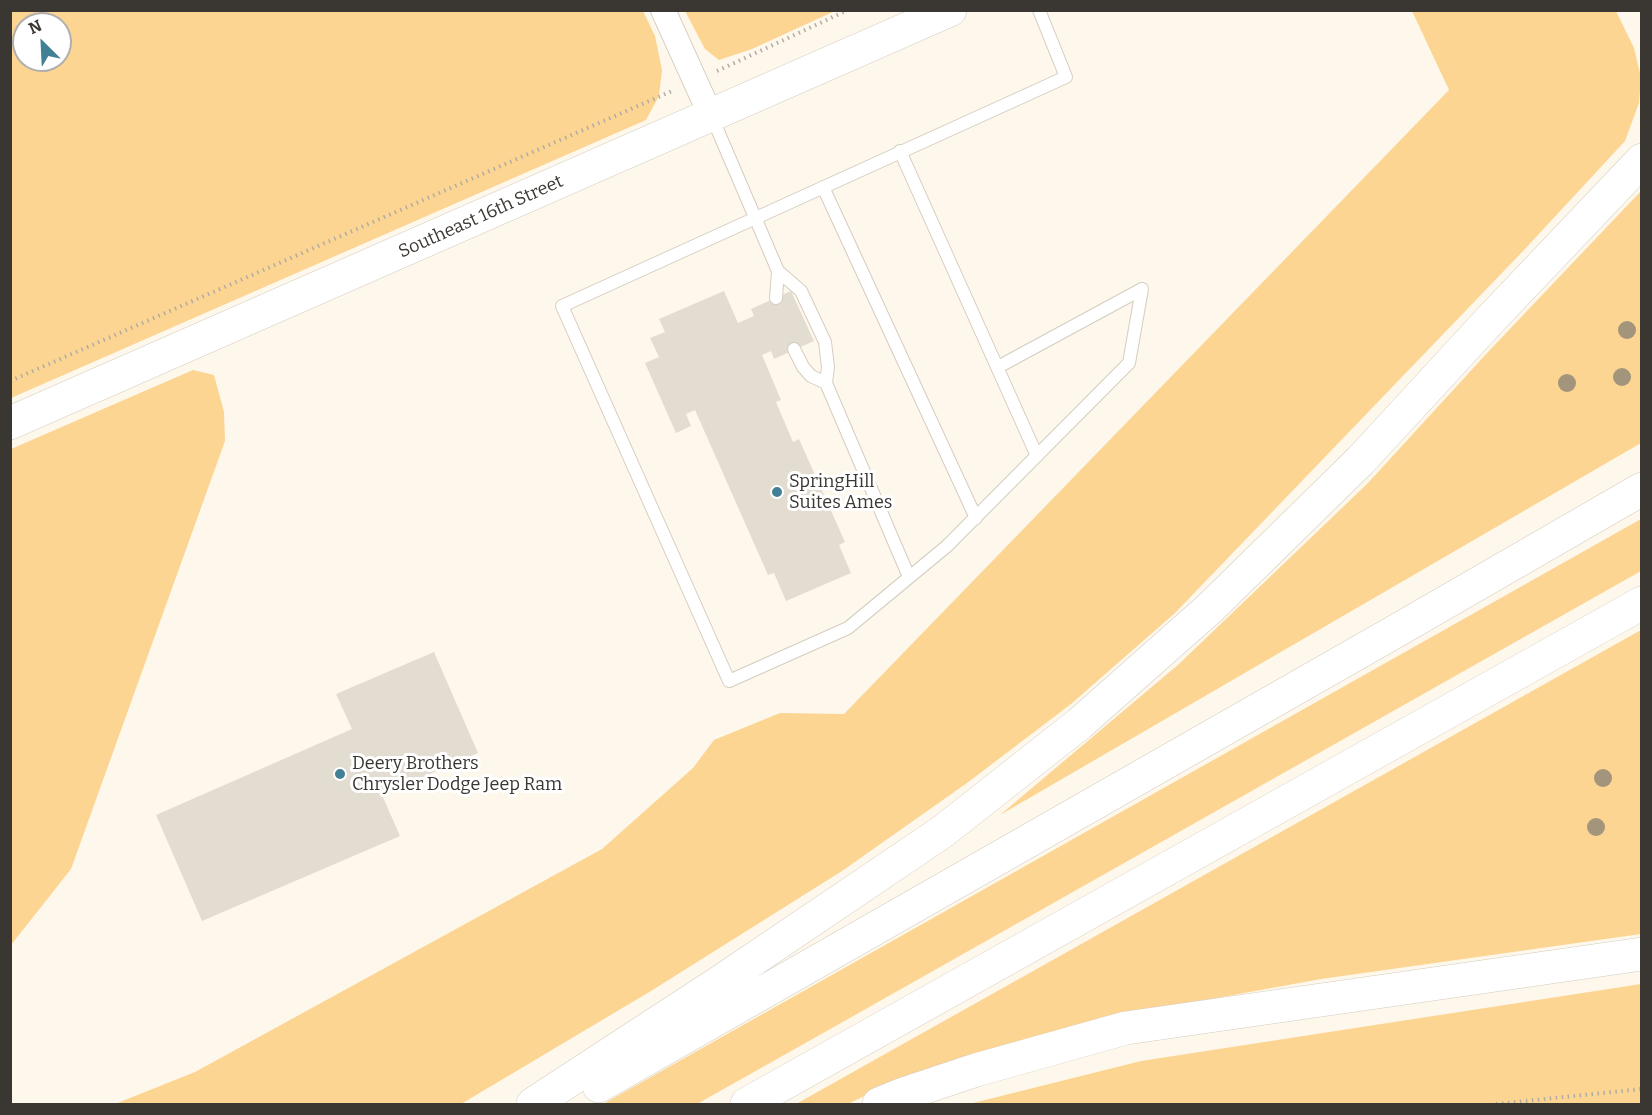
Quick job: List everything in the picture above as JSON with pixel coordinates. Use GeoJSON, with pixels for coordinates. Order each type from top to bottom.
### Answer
{"type":"FeatureCollection","features":[{"type":"Feature","properties":{"kind":"main road","name":"Southeast 16th Street"},"geometry":{"type":"LineString","coordinates":[[10,423],[950,10]]}},
{"type":"Feature","properties":{"kind":"main road"},"geometry":{"type":"LineString","coordinates":[[533,1104],[720,982],[942,832],[1079,724],[1210,608],[1361,460],[1641,160]]}},
{"type":"Feature","properties":{"kind":"main road"},"geometry":{"type":"LineString","coordinates":[[566,1104],[1386,637],[1641,489]]}},
{"type":"Feature","properties":{"kind":"main road"},"geometry":{"type":"LineString","coordinates":[[747,1104],[1641,603]]}},
{"type":"Feature","properties":{"kind":"main road"},"geometry":{"type":"LineString","coordinates":[[879,1104],[976,1070],[1126,1028],[1641,954]]}},
{"type":"Feature","properties":{"kind":"street"},"geometry":{"type":"LineString","coordinates":[[663,10],[711,116]]}},
{"type":"Feature","properties":{"kind":"lane"},"geometry":{"type":"LineString","coordinates":[[998,367],[1142,289],[1129,363],[947,546],[848,628],[729,681],[562,306],[1066,76],[1039,10]]}},
{"type":"Feature","properties":{"kind":"lane"},"geometry":{"type":"LineString","coordinates":[[711,116],[778,271],[801,291],[825,342],[828,367],[826,384],[909,576]]}},
{"type":"Feature","properties":{"kind":"lane"},"geometry":{"type":"LineString","coordinates":[[900,151],[1037,456]]}},
{"type":"Feature","properties":{"kind":"lane"},"geometry":{"type":"LineString","coordinates":[[823,188],[976,518]]}},
{"type":"Feature","properties":{"kind":"lane"},"geometry":{"type":"LineString","coordinates":[[776,298],[778,271]]}},
{"type":"Feature","properties":{"kind":"lane"},"geometry":{"type":"LineString","coordinates":[[794,349],[803,367],[811,376],[826,384]]}},
{"type":"Feature","properties":{"kind":"path"},"geometry":{"type":"LineString","coordinates":[[728,66],[848,10]]}},
{"type":"Feature","properties":{"kind":"path"},"geometry":{"type":"LineString","coordinates":[[10,381],[659,96]]}},
{"type":"Feature","properties":{"kind":"path"},"geometry":{"type":"LineString","coordinates":[[1496,1104],[1641,1089]]}},
{"type":"Feature","properties":{"kind":"shaded area"},"geometry":{"type":"Polygon","coordinates":[[[10,11],[643,11],[655,36],[662,70],[659,96],[646,120],[11,398],[10,11]]]}},
{"type":"Feature","properties":{"kind":"shaded area"},"geometry":{"type":"Polygon","coordinates":[[[685,11],[835,11],[752,49],[719,60],[705,49],[685,11]]]}},
{"type":"Feature","properties":{"kind":"shaded area"},"geometry":{"type":"Polygon","coordinates":[[[1412,11],[1616,11],[1634,48],[1641,77],[1639,103],[1625,141],[1524,250],[1175,613],[1071,704],[967,783],[842,871],[651,991],[461,1104],[115,1104],[195,1072],[602,849],[693,768],[714,740],[780,713],[844,714],[1449,90],[1412,11]]]}},
{"type":"Feature","properties":{"kind":"shaded area"},"geometry":{"type":"Polygon","coordinates":[[[1641,191],[1641,443],[1000,815],[1179,664],[1368,483],[1488,352],[1641,191]]]}},
{"type":"Feature","properties":{"kind":"shaded area"},"geometry":{"type":"Polygon","coordinates":[[[193,370],[214,375],[224,412],[225,441],[71,869],[11,945],[11,449],[193,370]]]}},
{"type":"Feature","properties":{"kind":"shaded area"},"geometry":{"type":"Polygon","coordinates":[[[1641,519],[1641,571],[825,1032],[697,1104],[603,1104],[1641,519]]]}},
{"type":"Feature","properties":{"kind":"shaded area"},"geometry":{"type":"Polygon","coordinates":[[[1641,630],[1641,934],[1321,979],[1118,1016],[887,1085],[848,1104],[796,1104],[1641,630]]]}},
{"type":"Feature","properties":{"kind":"shaded area"},"geometry":{"type":"Polygon","coordinates":[[[1641,984],[1641,1104],[969,1104],[1141,1061],[1641,984]]]}},
{"type":"Feature","properties":{"kind":"building","name":"SpringHill Suites Ames"},"geometry":{"type":"Polygon","coordinates":[[[724,291],[738,323],[754,316],[751,309],[791,291],[814,341],[774,359],[771,351],[762,355],[781,400],[776,402],[793,442],[799,439],[845,542],[839,545],[851,573],[786,601],[774,573],[768,575],[695,410],[686,414],[691,426],[676,433],[645,363],[659,357],[650,338],[665,332],[659,319],[724,291]]]}},
{"type":"Feature","properties":{"kind":"building","name":"Deery Brothers Chrysler Dodge Jeep Ram"},"geometry":{"type":"Polygon","coordinates":[[[434,652],[478,753],[382,795],[400,836],[202,921],[156,815],[352,729],[336,694],[434,652]]]}},
{"type":"Feature","properties":{"kind":"place","name":"SpringHill Suites Ames"},"geometry":{"type":"Point","coordinates":[777,492]}},
{"type":"Feature","properties":{"kind":"place","name":"Deery Brothers Chrysler Dodge Jeep Ram"},"geometry":{"type":"Point","coordinates":[340,774]}}]}
